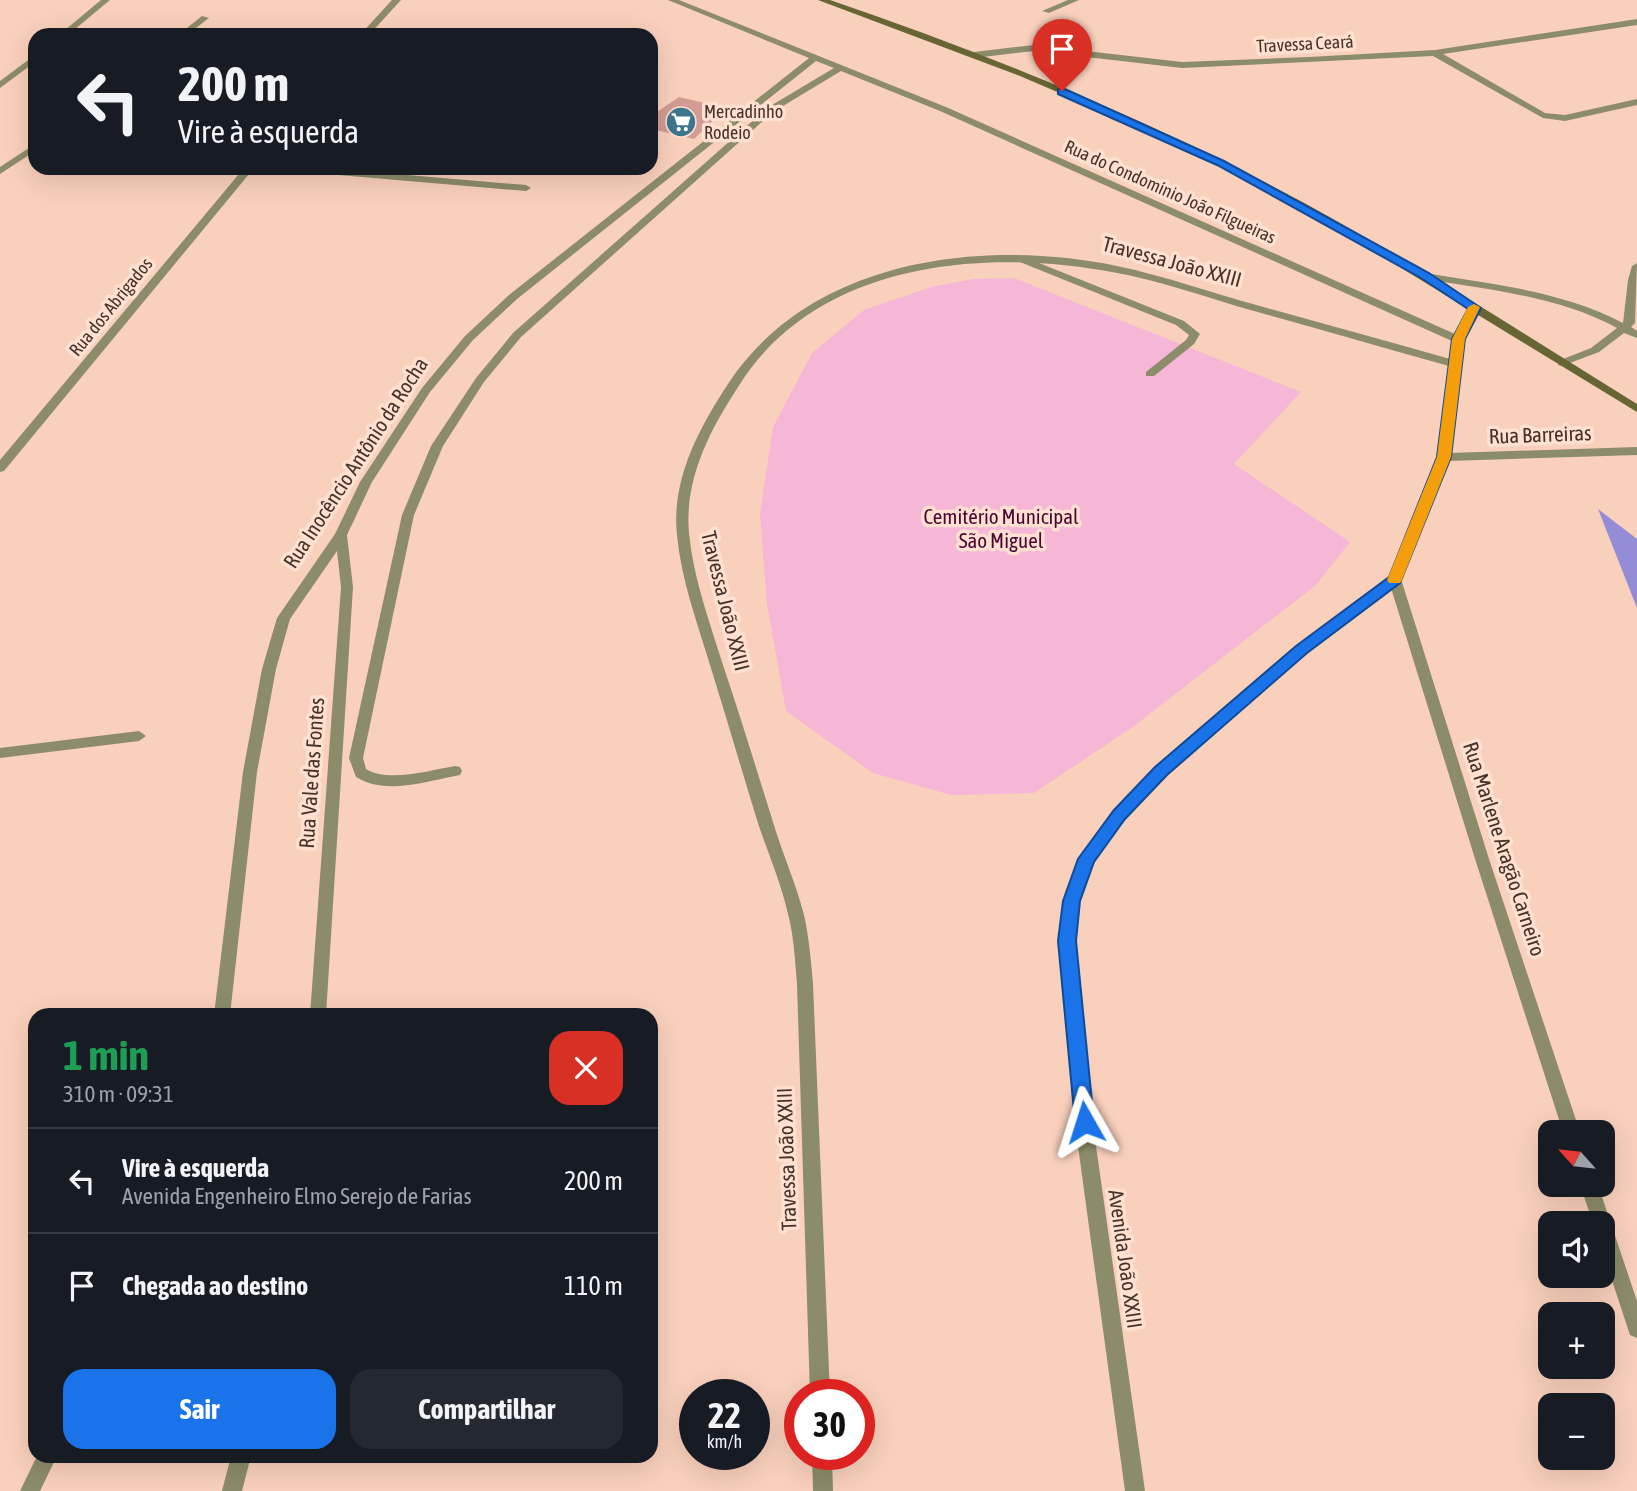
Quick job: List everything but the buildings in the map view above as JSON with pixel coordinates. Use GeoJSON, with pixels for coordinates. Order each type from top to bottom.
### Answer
{"type":"FeatureCollection","features":[{"type":"Feature","properties":{"kind":"main road"},"geometry":{"type":"LineString","coordinates":[[822,0],[974,55],[1106,109],[1220,163],[1425,276],[1637,409]]}},
{"type":"Feature","properties":{"kind":"street"},"geometry":{"type":"LineString","coordinates":[[72,28],[106,0]]}},
{"type":"Feature","properties":{"kind":"street"},"geometry":{"type":"LineString","coordinates":[[371,28],[397,0]]}},
{"type":"Feature","properties":{"kind":"street","name":"Rua do Condomínio João Filgueiras"},"geometry":{"type":"LineString","coordinates":[[672,0],[943,109],[1458,339]]}},
{"type":"Feature","properties":{"kind":"street"},"geometry":{"type":"LineString","coordinates":[[1046,11],[1075,0]]}},
{"type":"Feature","properties":{"kind":"street"},"geometry":{"type":"LineString","coordinates":[[191,28],[205,18]]}},
{"type":"Feature","properties":{"kind":"street","name":"Travessa Ceará"},"geometry":{"type":"LineString","coordinates":[[974,55],[1017,49],[1057,49],[1182,65],[1435,52],[1637,22]]}},
{"type":"Feature","properties":{"kind":"street"},"geometry":{"type":"LineString","coordinates":[[1435,52],[1543,115],[1565,118],[1637,102]]}},
{"type":"Feature","properties":{"kind":"street","name":"Rua Inocêncio Antônio da Rocha"},"geometry":{"type":"LineString","coordinates":[[223,1008],[250,772],[269,669],[284,618],[341,535],[366,482],[426,390],[469,338],[513,297],[816,57]]}},
{"type":"Feature","properties":{"kind":"street"},"geometry":{"type":"LineString","coordinates":[[0,85],[28,63]]}},
{"type":"Feature","properties":{"kind":"street"},"geometry":{"type":"LineString","coordinates":[[456,771],[383,781],[368,779],[359,771],[356,758],[408,515],[437,446],[480,380],[517,335],[769,110],[840,68]]}},
{"type":"Feature","properties":{"kind":"street"},"geometry":{"type":"LineString","coordinates":[[0,171],[28,152]]}},
{"type":"Feature","properties":{"kind":"street","name":"Rua dos Abrigados"},"geometry":{"type":"LineString","coordinates":[[0,467],[243,175]]}},
{"type":"Feature","properties":{"kind":"street"},"geometry":{"type":"LineString","coordinates":[[374,175],[526,188]]}},
{"type":"Feature","properties":{"kind":"street","name":"Travessa João XXIII"},"geometry":{"type":"LineString","coordinates":[[819,1379],[804,997],[798,923],[699,609],[683,532],[684,495],[701,440],[725,391],[771,335],[803,311],[836,293],[884,274],[932,263],[975,259],[1087,264],[1116,269],[1455,364]]}},
{"type":"Feature","properties":{"kind":"street"},"geometry":{"type":"LineString","coordinates":[[1024,260],[1180,323],[1195,334],[1190,342],[1150,374]]}},
{"type":"Feature","properties":{"kind":"street"},"geometry":{"type":"LineString","coordinates":[[1562,363],[1595,349],[1630,323],[1633,280],[1637,266]]}},
{"type":"Feature","properties":{"kind":"street"},"geometry":{"type":"LineString","coordinates":[[1425,276],[1544,298],[1586,311],[1637,335]]}},
{"type":"Feature","properties":{"kind":"street"},"geometry":{"type":"LineString","coordinates":[[1395,579],[1444,457],[1458,339],[1475,308]]}},
{"type":"Feature","properties":{"kind":"street","name":"Rua Barreiras"},"geometry":{"type":"LineString","coordinates":[[1444,457],[1637,451]]}},
{"type":"Feature","properties":{"kind":"street","name":"Rua Vale das Fontes"},"geometry":{"type":"LineString","coordinates":[[318,1008],[347,587],[341,535]]}},
{"type":"Feature","properties":{"kind":"street","name":"Rua Marlene Aragão Carneiro"},"geometry":{"type":"LineString","coordinates":[[1395,579],[1483,862],[1568,1120]]}},
{"type":"Feature","properties":{"kind":"street","name":"Avenida João XXIII"},"geometry":{"type":"LineString","coordinates":[[1135,1491],[1087,1146],[1071,1002],[1067,941],[1072,901],[1087,859],[1119,814],[1161,771],[1302,650],[1395,579]]}},
{"type":"Feature","properties":{"kind":"street"},"geometry":{"type":"LineString","coordinates":[[0,753],[139,736]]}},
{"type":"Feature","properties":{"kind":"street"},"geometry":{"type":"LineString","coordinates":[[1615,1262],[1637,1329]]}},
{"type":"Feature","properties":{"kind":"street"},"geometry":{"type":"LineString","coordinates":[[30,1491],[44,1463]]}},
{"type":"Feature","properties":{"kind":"street"},"geometry":{"type":"LineString","coordinates":[[232,1491],[239,1463]]}},
{"type":"Feature","properties":{"kind":"street"},"geometry":{"type":"LineString","coordinates":[[822,1470],[823,1491]]}},
{"type":"Feature","properties":{"kind":"green space","name":"Cemitério Municipal São Miguel"},"geometry":{"type":"Polygon","coordinates":[[[1014,278],[1301,392],[1234,464],[1350,542],[1316,585],[1134,726],[1034,793],[951,795],[873,773],[786,711],[767,604],[760,514],[773,427],[812,353],[864,310],[931,287],[973,279],[1014,278]]]}},
{"type":"Feature","properties":{"kind":"shaded area"},"geometry":{"type":"Polygon","coordinates":[[[1598,509],[1637,539],[1637,608],[1598,509]]]}},
{"type":"Feature","properties":{"kind":"slow traffic"},"geometry":{"type":"LineString","coordinates":[[1395,580],[1444,457],[1458,339],[1474,307]]}},
{"type":"Feature","properties":{"kind":"place","name":"Mercadinho Rodeio"},"geometry":{"type":"Point","coordinates":[681,122]}},
{"type":"Feature","properties":{"kind":"route"},"geometry":{"type":"LineString","coordinates":[[1062,91],[1220,163],[1425,276],[1475,308],[1458,339],[1444,457],[1395,579],[1302,650],[1161,771],[1119,814],[1087,859],[1072,901],[1067,941],[1085,1122]]}}]}
